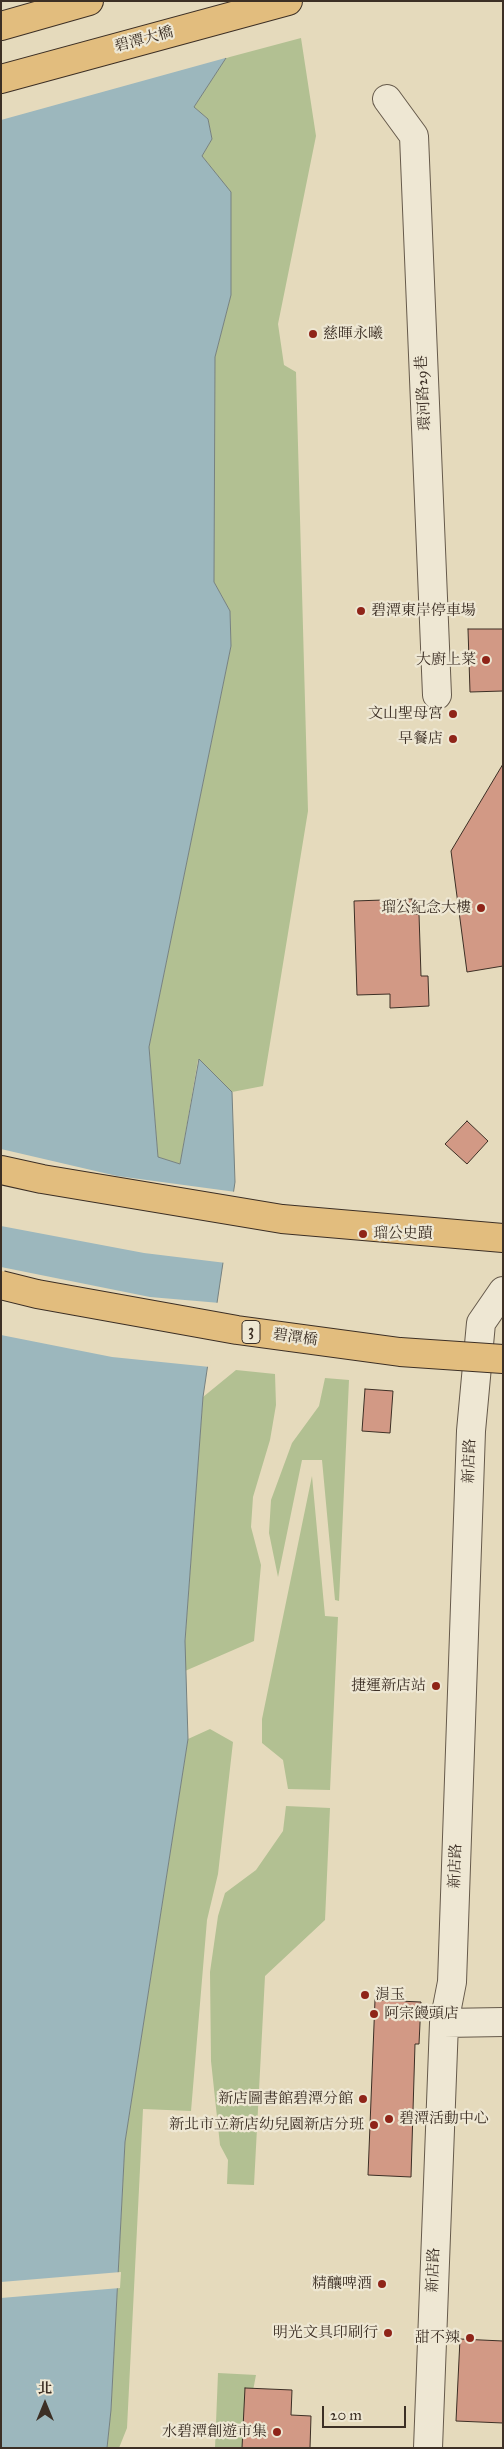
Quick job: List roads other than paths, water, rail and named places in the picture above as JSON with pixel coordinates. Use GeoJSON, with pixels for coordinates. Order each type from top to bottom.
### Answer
{"type":"FeatureCollection","features":[{"type":"Feature","properties":{"kind":"main road"},"geometry":{"type":"LineString","coordinates":[[1,26],[89,1]]}},
{"type":"Feature","properties":{"kind":"main road","name":"碧潭大橋"},"geometry":{"type":"LineString","coordinates":[[1,79],[288,1]]}},
{"type":"Feature","properties":{"kind":"main road"},"geometry":{"type":"LineString","coordinates":[[1,1170],[42,1179],[282,1219],[503,1238]]}},
{"type":"Feature","properties":{"kind":"main road","name":"碧潭橋"},"geometry":{"type":"LineString","coordinates":[[1,1285],[37,1294],[237,1330],[400,1352],[503,1359]]}},
{"type":"Feature","properties":{"kind":"street","name":"環河路29巷"},"geometry":{"type":"LineString","coordinates":[[387,99],[414,136],[437,695]]}},
{"type":"Feature","properties":{"kind":"street","name":"新店路"},"geometry":{"type":"LineString","coordinates":[[428,2448],[444,2023],[452,1982],[471,1431],[481,1322],[503,1291]]}},
{"type":"Feature","properties":{"kind":"street"},"geometry":{"type":"LineString","coordinates":[[444,2023],[503,2022]]}},
{"type":"Feature","properties":{"kind":"water"},"geometry":{"type":"Polygon","coordinates":[[[1,1],[226,58],[194,107],[208,119],[212,139],[202,156],[231,192],[231,295],[215,357],[214,582],[230,611],[231,646],[149,1047],[158,1157],[180,1164],[199,1059],[232,1092],[235,1182],[203,1397],[185,1641],[188,1739],[125,2142],[111,2410],[107,2448],[1,2448],[1,1]]]}},
{"type":"Feature","properties":{"kind":"place","name":"慈暉永曦"},"geometry":{"type":"Point","coordinates":[313,334]}},
{"type":"Feature","properties":{"kind":"place","name":"碧潭東岸停車場"},"geometry":{"type":"Point","coordinates":[361,611]}},
{"type":"Feature","properties":{"kind":"place","name":"大廚上菜"},"geometry":{"type":"Point","coordinates":[486,660]}},
{"type":"Feature","properties":{"kind":"place","name":"文山聖母宮"},"geometry":{"type":"Point","coordinates":[453,714]}},
{"type":"Feature","properties":{"kind":"place","name":"早餐店"},"geometry":{"type":"Point","coordinates":[453,739]}},
{"type":"Feature","properties":{"kind":"place","name":"瑠公紀念大樓"},"geometry":{"type":"Point","coordinates":[481,908]}},
{"type":"Feature","properties":{"kind":"place","name":"瑠公史蹟"},"geometry":{"type":"Point","coordinates":[363,1234]}},
{"type":"Feature","properties":{"kind":"place","name":"捷運新店站"},"geometry":{"type":"Point","coordinates":[436,1686]}},
{"type":"Feature","properties":{"kind":"place","name":"涓玉"},"geometry":{"type":"Point","coordinates":[365,1995]}},
{"type":"Feature","properties":{"kind":"place","name":"阿宗饅頭店"},"geometry":{"type":"Point","coordinates":[374,2014]}},
{"type":"Feature","properties":{"kind":"place","name":"新店圖書館碧潭分館"},"geometry":{"type":"Point","coordinates":[363,2099]}},
{"type":"Feature","properties":{"kind":"place","name":"碧潭活動中心"},"geometry":{"type":"Point","coordinates":[389,2119]}},
{"type":"Feature","properties":{"kind":"place","name":"新北市立新店幼兒園新店分班"},"geometry":{"type":"Point","coordinates":[374,2125]}},
{"type":"Feature","properties":{"kind":"place","name":"精釀啤酒"},"geometry":{"type":"Point","coordinates":[382,2284]}},
{"type":"Feature","properties":{"kind":"place","name":"明光文具印刷行"},"geometry":{"type":"Point","coordinates":[388,2333]}},
{"type":"Feature","properties":{"kind":"place","name":"甜不辣"},"geometry":{"type":"Point","coordinates":[470,2338]}},
{"type":"Feature","properties":{"kind":"place","name":"水碧潭創遊市集"},"geometry":{"type":"Point","coordinates":[277,2432]}}]}
